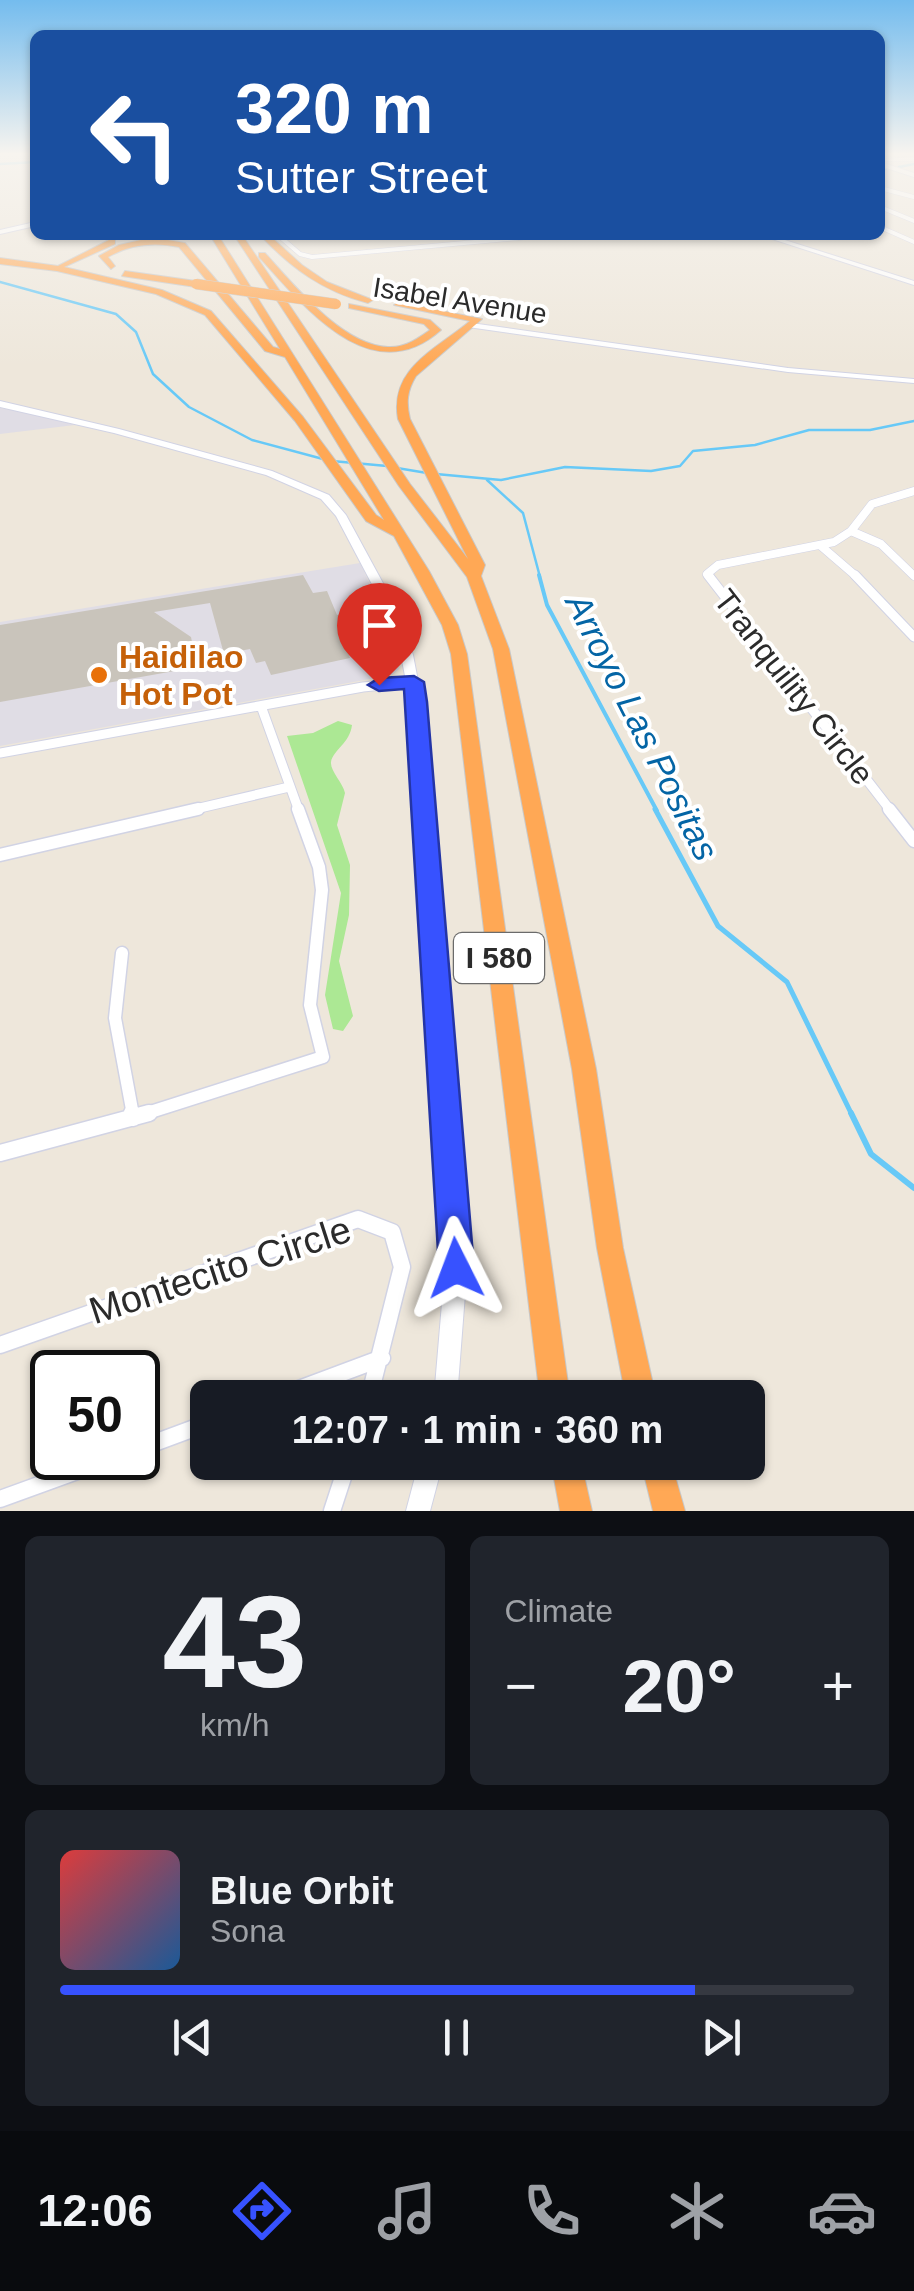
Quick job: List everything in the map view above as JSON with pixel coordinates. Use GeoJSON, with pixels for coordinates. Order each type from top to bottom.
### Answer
{"type":"FeatureCollection","features":[{"type":"Feature","properties":{"kind":"highway"},"geometry":{"type":"LineString","coordinates":[[66,262],[115,240]]}},
{"type":"Feature","properties":{"kind":"highway","name":"I 580"},"geometry":{"type":"LineString","coordinates":[[217,240],[368,481],[450,625],[465,681],[553,1380]]}},
{"type":"Feature","properties":{"kind":"highway","name":"I 580"},"geometry":{"type":"LineString","coordinates":[[242,240],[405,486],[474,576],[510,678],[584,1069],[610,1248],[637,1380]]}},
{"type":"Feature","properties":{"kind":"highway"},"geometry":{"type":"LineString","coordinates":[[269,240],[309,278],[338,293],[474,322]]}},
{"type":"Feature","properties":{"kind":"highway"},"geometry":{"type":"LineString","coordinates":[[111,266],[103,256],[122,246],[154,242],[182,246],[268,349],[286,354]]}},
{"type":"Feature","properties":{"kind":"highway"},"geometry":{"type":"LineString","coordinates":[[248,248],[258,250],[356,344],[398,349],[419,344],[436,330],[427,322],[352,306]]}},
{"type":"Feature","properties":{"kind":"highway"},"geometry":{"type":"LineString","coordinates":[[0,258],[132,286],[184,301],[208,314],[230,335],[372,518],[397,534]]}},
{"type":"Feature","properties":{"kind":"highway","name":"Isabel Avenue"},"geometry":{"type":"LineString","coordinates":[[0,258],[111,266],[195,281]]}},
{"type":"Feature","properties":{"kind":"highway","name":"Isabel Avenue"},"geometry":{"type":"LineString","coordinates":[[66,262],[474,322]]}},
{"type":"Feature","properties":{"kind":"highway","name":"Isabel Avenue"},"geometry":{"type":"LineString","coordinates":[[334,301],[474,322]]}},
{"type":"Feature","properties":{"kind":"highway"},"geometry":{"type":"LineString","coordinates":[[474,322],[417,369],[400,393],[400,410],[478,565],[474,576]]}},
{"type":"Feature","properties":{"kind":"highway"},"geometry":{"type":"LineString","coordinates":[[570,1480],[576,1511]]}},
{"type":"Feature","properties":{"kind":"highway"},"geometry":{"type":"LineString","coordinates":[[661,1480],[669,1511]]}},
{"type":"Feature","properties":{"kind":"main road"},"geometry":{"type":"LineString","coordinates":[[0,232],[30,225]]}},
{"type":"Feature","properties":{"kind":"main road"},"geometry":{"type":"LineString","coordinates":[[779,240],[913,280]]}},
{"type":"Feature","properties":{"kind":"main road"},"geometry":{"type":"LineString","coordinates":[[795,240],[913,280]]}},
{"type":"Feature","properties":{"kind":"main road","name":"Isabel Avenue"},"geometry":{"type":"LineString","coordinates":[[474,322],[788,370],[914,378]]}},
{"type":"Feature","properties":{"kind":"main road"},"geometry":{"type":"LineString","coordinates":[[0,404],[269,473],[324,497],[342,514],[387,599],[414,682],[456,1268],[447,1380]]}},
{"type":"Feature","properties":{"kind":"main road"},"geometry":{"type":"LineString","coordinates":[[418,1511],[426,1480]]}},
{"type":"Feature","properties":{"kind":"street"},"geometry":{"type":"LineString","coordinates":[[885,229],[914,242]]}},
{"type":"Feature","properties":{"kind":"street"},"geometry":{"type":"LineString","coordinates":[[284,240],[303,256],[324,257],[509,240]]}},
{"type":"Feature","properties":{"kind":"street","name":"Tranquility Circle"},"geometry":{"type":"LineString","coordinates":[[914,491],[872,504],[851,532],[821,546],[718,565],[710,568],[708,576],[914,841]]}},
{"type":"Feature","properties":{"kind":"street"},"geometry":{"type":"LineString","coordinates":[[851,532],[885,547],[914,576]]}},
{"type":"Feature","properties":{"kind":"street"},"geometry":{"type":"LineString","coordinates":[[821,546],[839,558],[914,637]]}},
{"type":"Feature","properties":{"kind":"street"},"geometry":{"type":"LineString","coordinates":[[0,753],[363,686],[414,682]]}},
{"type":"Feature","properties":{"kind":"street"},"geometry":{"type":"LineString","coordinates":[[0,1153],[133,1118],[323,1057],[310,1005],[322,890],[319,867],[260,706]]}},
{"type":"Feature","properties":{"kind":"street"},"geometry":{"type":"LineString","coordinates":[[0,856],[288,786]]}},
{"type":"Feature","properties":{"kind":"street"},"geometry":{"type":"LineString","coordinates":[[122,953],[115,1018],[133,1118]]}},
{"type":"Feature","properties":{"kind":"street","name":"Montecito Circle"},"geometry":{"type":"LineString","coordinates":[[0,1345],[358,1219],[392,1232],[402,1267],[375,1380]]}},
{"type":"Feature","properties":{"kind":"street"},"geometry":{"type":"LineString","coordinates":[[323,1380],[382,1358]]}},
{"type":"Feature","properties":{"kind":"street"},"geometry":{"type":"LineString","coordinates":[[160,1440],[190,1429]]}},
{"type":"Feature","properties":{"kind":"street"},"geometry":{"type":"LineString","coordinates":[[0,1499],[52,1480]]}},
{"type":"Feature","properties":{"kind":"street"},"geometry":{"type":"LineString","coordinates":[[332,1511],[342,1480]]}},
{"type":"Feature","properties":{"kind":"shaded area"},"geometry":{"type":"Polygon","coordinates":[[[0,408],[34,414],[75,425],[0,434],[0,408]]]}},
{"type":"Feature","properties":{"kind":"shaded area"},"geometry":{"type":"Polygon","coordinates":[[[360,563],[390,627],[399,669],[392,675],[0,746],[0,622],[360,563]]]}},
{"type":"Feature","properties":{"kind":"green space"},"geometry":{"type":"Polygon","coordinates":[[[338,721],[352,725],[331,762],[345,793],[337,825],[350,865],[349,915],[339,961],[353,1016],[343,1031],[333,1029],[325,995],[341,893],[287,736],[313,733],[338,721]]]}},
{"type":"Feature","properties":{"kind":"building"},"geometry":{"type":"Polygon","coordinates":[[[303,575],[313,593],[327,591],[337,615],[348,613],[358,630],[341,633],[350,658],[271,675],[265,661],[256,663],[250,649],[224,654],[210,603],[154,612],[191,637],[197,667],[0,702],[0,625],[303,575]]]}},
{"type":"Feature","properties":{"kind":"waterway","name":"Arroyo Las Positas"},"geometry":{"type":"LineString","coordinates":[[0,282],[116,314],[136,332],[153,374],[189,407],[252,440],[323,459]]}},
{"type":"Feature","properties":{"kind":"waterway"},"geometry":{"type":"LineString","coordinates":[[436,474],[501,480],[565,467],[651,471],[680,466],[693,451],[755,445],[809,430],[870,430],[914,421]]}},
{"type":"Feature","properties":{"kind":"waterway","name":"Arroyo Las Positas"},"geometry":{"type":"LineString","coordinates":[[332,461],[387,466]]}},
{"type":"Feature","properties":{"kind":"waterway","name":"Arroyo Las Positas"},"geometry":{"type":"LineString","coordinates":[[397,468],[427,473]]}},
{"type":"Feature","properties":{"kind":"waterway","name":"Arroyo Las Positas"},"geometry":{"type":"LineString","coordinates":[[487,480],[523,513],[540,577]]}},
{"type":"Feature","properties":{"kind":"waterway","name":"Arroyo Las Positas"},"geometry":{"type":"LineString","coordinates":[[539,575],[547,605],[657,811]]}},
{"type":"Feature","properties":{"kind":"waterway","name":"Arroyo Las Positas"},"geometry":{"type":"LineString","coordinates":[[655,809],[718,926],[787,982],[852,1115]]}},
{"type":"Feature","properties":{"kind":"waterway","name":"Arroyo Las Positas"},"geometry":{"type":"LineString","coordinates":[[851,1113],[871,1154],[914,1188]]}},
{"type":"Feature","properties":{"kind":"place","name":"Haidilao Hot Pot"},"geometry":{"type":"Point","coordinates":[99,675]}},
{"type":"Feature","properties":{"kind":"route"},"geometry":{"type":"LineString","coordinates":[[379,685],[414,682],[456,1268]]}}]}
